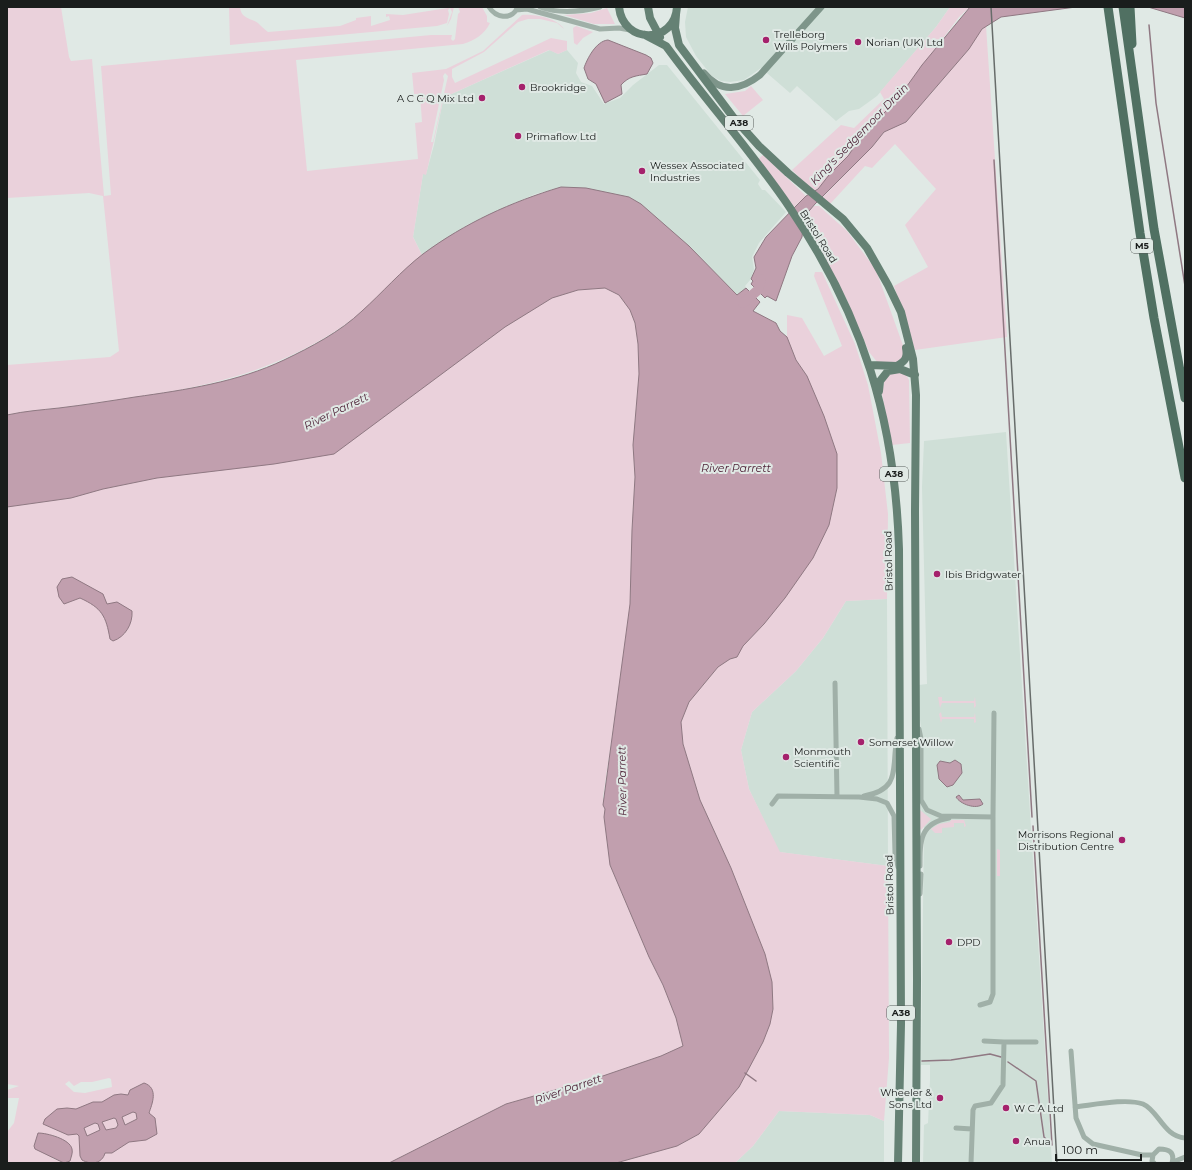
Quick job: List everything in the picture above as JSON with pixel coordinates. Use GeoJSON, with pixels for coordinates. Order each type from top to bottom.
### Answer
{"type":"FeatureCollection","features":[{"type":"Feature","properties":{"kind":"highway","name":"M5"},"geometry":{"type":"LineString","coordinates":[[1108,9],[1140,233],[1154,318],[1185,478]]}},
{"type":"Feature","properties":{"kind":"highway","name":"M5"},"geometry":{"type":"LineString","coordinates":[[1127,10],[1132,74],[1154,229],[1185,398]]}},
{"type":"Feature","properties":{"kind":"main road"},"geometry":{"type":"LineString","coordinates":[[619,7],[624,22],[632,30]]}},
{"type":"Feature","properties":{"kind":"main road","name":"A38"},"geometry":{"type":"LineString","coordinates":[[648,7],[650,18],[666,46]]}},
{"type":"Feature","properties":{"kind":"main road","name":"A38"},"geometry":{"type":"LineString","coordinates":[[632,30],[645,35],[658,33],[670,25],[676,11]]}},
{"type":"Feature","properties":{"kind":"main road","name":"Bristol Road"},"geometry":{"type":"LineString","coordinates":[[676,11],[676,36],[684,53],[729,112],[759,146],[802,185],[843,219],[867,248],[895,300],[908,337],[915,375],[916,395],[916,1163]]}},
{"type":"Feature","properties":{"kind":"main road","name":"Bristol Road"},"geometry":{"type":"LineString","coordinates":[[645,35],[666,46],[789,208],[808,237],[839,290],[870,365],[879,395],[890,448],[898,522],[901,1024],[898,1163]]}},
{"type":"Feature","properties":{"kind":"main road"},"geometry":{"type":"LineString","coordinates":[[870,365],[897,366],[906,359],[907,354],[896,312],[895,300]]}},
{"type":"Feature","properties":{"kind":"main road"},"geometry":{"type":"LineString","coordinates":[[879,395],[880,381],[888,371],[900,369],[915,375]]}},
{"type":"Feature","properties":{"kind":"street"},"geometry":{"type":"LineString","coordinates":[[489,7],[492,12],[500,16],[508,16],[517,9],[527,9],[605,30],[619,28],[632,30]]}},
{"type":"Feature","properties":{"kind":"street"},"geometry":{"type":"LineString","coordinates":[[540,7],[553,11],[583,11],[600,7]]}},
{"type":"Feature","properties":{"kind":"street"},"geometry":{"type":"LineString","coordinates":[[684,53],[717,86],[733,87],[749,84],[760,75],[821,7]]}},
{"type":"Feature","properties":{"kind":"street"},"geometry":{"type":"LineString","coordinates":[[835,683],[837,796]]}},
{"type":"Feature","properties":{"kind":"street"},"geometry":{"type":"LineString","coordinates":[[915,711],[921,739],[921,790],[923,805],[927,810],[934,814],[956,817],[993,817]]}},
{"type":"Feature","properties":{"kind":"street"},"geometry":{"type":"LineString","coordinates":[[980,1005],[990,1002],[993,994],[994,713]]}},
{"type":"Feature","properties":{"kind":"street"},"geometry":{"type":"LineString","coordinates":[[859,797],[881,791],[891,781],[894,774],[896,744],[899,729]]}},
{"type":"Feature","properties":{"kind":"street"},"geometry":{"type":"LineString","coordinates":[[772,804],[778,796],[837,796],[882,800],[891,808],[894,816],[894,853],[899,870]]}},
{"type":"Feature","properties":{"kind":"street"},"geometry":{"type":"LineString","coordinates":[[916,940],[921,888],[922,839],[925,831],[931,823],[938,820],[956,817]]}},
{"type":"Feature","properties":{"kind":"street"},"geometry":{"type":"LineString","coordinates":[[984,1041],[1036,1042]]}},
{"type":"Feature","properties":{"kind":"street"},"geometry":{"type":"LineString","coordinates":[[971,1163],[973,1110],[975,1106],[991,1103],[1003,1085],[1004,1042]]}},
{"type":"Feature","properties":{"kind":"street"},"geometry":{"type":"LineString","coordinates":[[1071,1051],[1076,1118],[1079,1129],[1084,1137],[1093,1144],[1142,1155],[1154,1155]]}},
{"type":"Feature","properties":{"kind":"street"},"geometry":{"type":"LineString","coordinates":[[1075,1107],[1130,1102],[1144,1104],[1170,1133],[1185,1138]]}},
{"type":"Feature","properties":{"kind":"street","name":"Bristol Road"},"geometry":{"type":"LineString","coordinates":[[916,1125],[920,1138],[920,1163]]}},
{"type":"Feature","properties":{"kind":"street"},"geometry":{"type":"LineString","coordinates":[[956,1128],[972,1129]]}},
{"type":"Feature","properties":{"kind":"street"},"geometry":{"type":"LineString","coordinates":[[1142,1155],[1153,1162],[1154,1155],[1159,1149],[1167,1149],[1173,1156],[1185,1157]]}},
{"type":"Feature","properties":{"kind":"street"},"geometry":{"type":"LineString","coordinates":[[1172,1163],[1173,1156]]}},
{"type":"Feature","properties":{"kind":"street"},"geometry":{"type":"LineString","coordinates":[[1172,1163],[1185,1157]]}},
{"type":"Feature","properties":{"kind":"shaded area"},"geometry":{"type":"Polygon","coordinates":[[[7,7],[61,7],[69,57],[71,61],[92,59],[104,196],[111,195],[101,66],[431,35],[452,35],[451,39],[453,41],[455,39],[458,14],[460,12],[458,7],[482,7],[487,16],[487,22],[490,23],[485,31],[479,36],[463,44],[296,60],[307,171],[418,159],[415,123],[422,122],[420,94],[414,94],[412,73],[446,69],[483,51],[522,15],[533,15],[551,19],[561,25],[564,29],[557,23],[540,19],[528,19],[518,22],[484,52],[452,69],[452,77],[455,83],[551,38],[567,41],[567,50],[558,54],[549,50],[447,96],[443,101],[426,175],[423,174],[413,237],[422,255],[374,302],[343,326],[311,346],[246,373],[179,390],[145,396],[7,415],[7,365],[110,357],[119,351],[103,196],[89,193],[7,198],[7,7]],[[445,73],[443,76],[444,80],[431,142],[433,142],[448,76],[445,73]]]}},
{"type":"Feature","properties":{"kind":"shaded area"},"geometry":{"type":"Polygon","coordinates":[[[229,7],[240,7],[244,16],[258,23],[268,32],[340,26],[356,20],[356,18],[371,16],[371,26],[390,20],[389,16],[386,17],[386,14],[403,15],[454,7],[451,19],[447,26],[452,12],[450,8],[448,10],[449,14],[447,23],[437,26],[230,45],[229,7]]]}},
{"type":"Feature","properties":{"kind":"shaded area"},"geometry":{"type":"Polygon","coordinates":[[[688,7],[950,7],[936,27],[877,96],[859,109],[849,111],[836,121],[797,86],[790,93],[761,68],[744,80],[730,82],[721,81],[712,76],[696,56],[686,37],[685,22],[688,7]]]}},
{"type":"Feature","properties":{"kind":"shaded area"},"geometry":{"type":"Polygon","coordinates":[[[950,7],[970,7],[959,17],[897,100],[868,130],[837,169],[814,192],[792,170],[841,125],[854,128],[884,99],[880,92],[936,27],[950,7]]]}},
{"type":"Feature","properties":{"kind":"shaded area"},"geometry":{"type":"Polygon","coordinates":[[[607,8],[615,24],[594,24],[564,15],[591,13],[607,8]]]}},
{"type":"Feature","properties":{"kind":"shaded area"},"geometry":{"type":"Polygon","coordinates":[[[576,26],[593,32],[583,38],[577,45],[574,43],[573,28],[576,26]]]}},
{"type":"Feature","properties":{"kind":"shaded area"},"geometry":{"type":"Polygon","coordinates":[[[986,26],[1007,337],[915,350],[894,286],[928,267],[905,225],[936,189],[895,144],[872,168],[865,166],[831,203],[829,204],[822,198],[872,147],[884,132],[928,97],[969,49],[977,34],[986,26]]]}},
{"type":"Feature","properties":{"kind":"shaded area"},"geometry":{"type":"Polygon","coordinates":[[[550,50],[558,54],[567,50],[578,63],[576,73],[581,82],[592,86],[604,104],[620,98],[633,85],[659,65],[667,65],[760,180],[758,184],[762,190],[765,190],[786,212],[759,243],[752,257],[754,269],[751,279],[745,286],[746,288],[737,295],[689,246],[629,197],[608,193],[547,191],[535,194],[467,225],[422,255],[413,237],[423,174],[426,174],[434,145],[443,101],[447,96],[550,50]]]}},
{"type":"Feature","properties":{"kind":"shaded area"},"geometry":{"type":"Polygon","coordinates":[[[751,86],[763,100],[743,116],[725,94],[745,91],[751,86]]]}},
{"type":"Feature","properties":{"kind":"shaded area"},"geometry":{"type":"Polygon","coordinates":[[[763,155],[806,196],[794,207],[757,160],[763,155]]]}},
{"type":"Feature","properties":{"kind":"shaded area"},"geometry":{"type":"Polygon","coordinates":[[[814,206],[819,206],[847,231],[876,270],[905,351],[904,356],[897,363],[878,363],[869,352],[846,298],[804,217],[814,206]]]}},
{"type":"Feature","properties":{"kind":"shaded area"},"geometry":{"type":"Polygon","coordinates":[[[815,272],[822,272],[855,344],[868,385],[881,453],[888,514],[887,599],[846,601],[823,638],[796,671],[752,712],[741,750],[749,789],[780,852],[888,866],[889,1058],[884,1121],[870,1115],[779,1111],[753,1146],[735,1163],[616,1163],[677,1146],[699,1134],[728,1100],[746,1074],[773,1009],[772,982],[765,955],[731,868],[700,800],[683,744],[681,722],[689,702],[718,667],[730,659],[737,657],[743,646],[764,624],[807,376],[796,360],[787,337],[787,315],[802,318],[824,356],[842,346],[814,276],[815,272]]]}},
{"type":"Feature","properties":{"kind":"shaded area"},"geometry":{"type":"Polygon","coordinates":[[[605,288],[619,295],[630,310],[635,323],[638,344],[639,374],[633,445],[635,477],[630,604],[623,663],[603,797],[605,809],[604,817],[610,865],[649,957],[663,985],[676,1018],[683,1046],[661,1056],[597,1078],[506,1104],[389,1163],[65,1163],[70,1161],[72,1155],[71,1147],[66,1142],[53,1135],[52,1158],[64,1163],[7,1163],[7,1132],[14,1123],[19,1098],[7,1098],[7,1090],[19,1086],[7,1084],[7,507],[71,498],[103,489],[157,478],[209,471],[378,421],[505,327],[552,298],[578,290],[605,288]],[[111,1079],[81,1082],[74,1086],[69,1081],[65,1084],[74,1092],[85,1093],[112,1087],[111,1079]]]}},
{"type":"Feature","properties":{"kind":"shaded area"},"geometry":{"type":"Polygon","coordinates":[[[892,372],[905,373],[909,380],[910,443],[892,445],[882,394],[885,377],[892,372]]]}},
{"type":"Feature","properties":{"kind":"shaded area"},"geometry":{"type":"Polygon","coordinates":[[[1006,432],[1052,1163],[923,1163],[924,1125],[928,1123],[930,1080],[930,1065],[921,1065],[924,828],[921,807],[922,737],[919,711],[919,685],[927,684],[922,487],[924,441],[1006,432]]]}},
{"type":"Feature","properties":{"kind":"shaded area"},"geometry":{"type":"Polygon","coordinates":[[[887,599],[888,866],[779,852],[749,789],[741,750],[752,712],[796,671],[823,638],[846,601],[887,599]]]}},
{"type":"Feature","properties":{"kind":"shaded area"},"geometry":{"type":"Polygon","coordinates":[[[938,697],[942,697],[942,701],[974,701],[975,697],[976,706],[974,708],[974,703],[942,703],[940,708],[938,697]]]}},
{"type":"Feature","properties":{"kind":"shaded area"},"geometry":{"type":"Polygon","coordinates":[[[941,712],[942,717],[974,717],[975,713],[976,722],[974,723],[974,719],[942,719],[941,723],[939,714],[941,712]]]}},
{"type":"Feature","properties":{"kind":"shaded area"},"geometry":{"type":"Polygon","coordinates":[[[920,810],[931,819],[921,830],[920,829],[920,810]]]}},
{"type":"Feature","properties":{"kind":"shaded area"},"geometry":{"type":"Polygon","coordinates":[[[951,820],[964,820],[966,826],[964,827],[964,823],[954,823],[954,827],[942,828],[942,833],[935,833],[931,829],[939,824],[950,822],[951,820]]]}},
{"type":"Feature","properties":{"kind":"shaded area"},"geometry":{"type":"Polygon","coordinates":[[[997,849],[1000,850],[1000,876],[997,876],[997,849]]]}},
{"type":"Feature","properties":{"kind":"shaded area"},"geometry":{"type":"Polygon","coordinates":[[[779,1111],[870,1115],[884,1121],[884,1163],[735,1163],[753,1146],[779,1111]]]}},
{"type":"Feature","properties":{"kind":"water"},"geometry":{"type":"Polygon","coordinates":[[[970,7],[1076,7],[1001,17],[982,29],[969,49],[906,122],[884,132],[872,147],[804,217],[802,237],[792,256],[776,301],[767,296],[765,298],[751,284],[753,281],[751,279],[756,268],[754,257],[766,237],[806,196],[818,189],[829,175],[848,156],[863,134],[897,100],[922,65],[970,7]]]}},
{"type":"Feature","properties":{"kind":"water"},"geometry":{"type":"Polygon","coordinates":[[[1148,7],[1185,7],[1185,18],[1148,7]]]}},
{"type":"Feature","properties":{"kind":"water"},"geometry":{"type":"Polygon","coordinates":[[[608,40],[646,55],[651,58],[653,63],[647,74],[627,80],[621,85],[622,94],[605,103],[596,84],[588,79],[584,68],[587,60],[596,47],[608,40]]]}},
{"type":"Feature","properties":{"kind":"water","name":"River Parrett"},"geometry":{"type":"Polygon","coordinates":[[[561,187],[586,188],[629,197],[641,204],[689,246],[737,295],[746,288],[760,302],[753,311],[776,323],[780,331],[787,337],[796,360],[807,376],[824,416],[837,454],[837,488],[829,525],[813,558],[785,598],[764,624],[743,646],[737,657],[730,659],[718,667],[689,702],[681,722],[683,744],[700,800],[731,868],[765,954],[772,982],[773,1009],[770,1024],[763,1042],[739,1087],[699,1134],[677,1146],[616,1163],[389,1163],[506,1104],[597,1078],[661,1056],[683,1046],[676,1018],[663,985],[649,957],[610,865],[604,817],[605,809],[603,805],[630,604],[635,477],[633,445],[639,374],[638,344],[635,323],[630,310],[619,295],[605,288],[578,290],[552,298],[505,327],[334,454],[274,464],[157,478],[103,489],[71,498],[7,507],[7,415],[192,388],[230,380],[266,368],[315,344],[344,326],[423,254],[455,233],[489,214],[524,199],[561,187]]]}},
{"type":"Feature","properties":{"kind":"water"},"geometry":{"type":"Polygon","coordinates":[[[72,577],[103,594],[107,604],[117,602],[132,611],[130,625],[125,633],[113,641],[110,639],[105,619],[93,605],[80,598],[64,604],[59,597],[57,587],[62,579],[72,577]]]}},
{"type":"Feature","properties":{"kind":"water"},"geometry":{"type":"Polygon","coordinates":[[[955,760],[961,764],[962,773],[953,785],[947,787],[939,779],[937,765],[940,761],[950,763],[955,760]]]}},
{"type":"Feature","properties":{"kind":"water"},"geometry":{"type":"Polygon","coordinates":[[[959,795],[963,800],[980,799],[983,804],[980,806],[968,805],[958,800],[956,797],[959,795]]]}},
{"type":"Feature","properties":{"kind":"water"},"geometry":{"type":"Polygon","coordinates":[[[144,1083],[149,1085],[152,1089],[152,1105],[149,1113],[155,1118],[157,1134],[146,1140],[129,1142],[112,1153],[105,1153],[104,1157],[99,1161],[89,1163],[82,1160],[80,1156],[79,1136],[77,1134],[68,1135],[43,1124],[45,1119],[57,1109],[76,1109],[93,1102],[102,1102],[114,1095],[128,1095],[130,1090],[144,1083]],[[133,1112],[122,1117],[125,1125],[137,1119],[136,1113],[133,1112]],[[114,1118],[102,1122],[106,1130],[116,1128],[118,1125],[116,1119],[114,1118]],[[95,1123],[84,1128],[87,1136],[100,1130],[98,1124],[95,1123]]]}},
{"type":"Feature","properties":{"kind":"water"},"geometry":{"type":"Polygon","coordinates":[[[38,1133],[52,1135],[67,1142],[72,1149],[70,1161],[64,1163],[35,1149],[34,1146],[38,1133]]]}},
{"type":"Feature","properties":{"kind":"waterway"},"geometry":{"type":"LineString","coordinates":[[1149,25],[1156,103],[1185,286]]}},
{"type":"Feature","properties":{"kind":"waterway"},"geometry":{"type":"LineString","coordinates":[[994,160],[1032,817]]}},
{"type":"Feature","properties":{"kind":"waterway","name":"King's Sedgemoor Drain"},"geometry":{"type":"LineString","coordinates":[[743,303],[758,290],[761,279]]}},
{"type":"Feature","properties":{"kind":"waterway"},"geometry":{"type":"LineString","coordinates":[[1008,1062],[1036,1081],[1044,1137],[1052,1145],[1033,826]]}},
{"type":"Feature","properties":{"kind":"waterway"},"geometry":{"type":"LineString","coordinates":[[922,1061],[951,1060],[990,1054],[1001,1057]]}},
{"type":"Feature","properties":{"kind":"waterway"},"geometry":{"type":"LineString","coordinates":[[745,1073],[756,1081]]}},
{"type":"Feature","properties":{"kind":"railway"},"geometry":{"type":"LineString","coordinates":[[991,7],[1057,1163]]}},
{"type":"Feature","properties":{"kind":"place","name":"Trelleborg Wills Polymers"},"geometry":{"type":"Point","coordinates":[766,40]}},
{"type":"Feature","properties":{"kind":"place","name":"Norian (UK) Ltd"},"geometry":{"type":"Point","coordinates":[858,42]}},
{"type":"Feature","properties":{"kind":"place","name":"Brookridge"},"geometry":{"type":"Point","coordinates":[522,87]}},
{"type":"Feature","properties":{"kind":"place","name":"A C C Q Mix Ltd"},"geometry":{"type":"Point","coordinates":[482,98]}},
{"type":"Feature","properties":{"kind":"place","name":"Primaflow Ltd"},"geometry":{"type":"Point","coordinates":[518,136]}},
{"type":"Feature","properties":{"kind":"place","name":"Wessex Associated Industries"},"geometry":{"type":"Point","coordinates":[642,171]}},
{"type":"Feature","properties":{"kind":"place","name":"Ibis Bridgwater"},"geometry":{"type":"Point","coordinates":[937,574]}},
{"type":"Feature","properties":{"kind":"place","name":"Somerset Willow"},"geometry":{"type":"Point","coordinates":[861,742]}},
{"type":"Feature","properties":{"kind":"place","name":"Monmouth Scientific"},"geometry":{"type":"Point","coordinates":[786,757]}},
{"type":"Feature","properties":{"kind":"place","name":"Morrisons Regional Distribution Centre"},"geometry":{"type":"Point","coordinates":[1122,840]}},
{"type":"Feature","properties":{"kind":"place","name":"DPD"},"geometry":{"type":"Point","coordinates":[949,942]}},
{"type":"Feature","properties":{"kind":"place","name":"Wheeler & Sons Ltd"},"geometry":{"type":"Point","coordinates":[940,1098]}},
{"type":"Feature","properties":{"kind":"place","name":"W C A Ltd"},"geometry":{"type":"Point","coordinates":[1006,1108]}},
{"type":"Feature","properties":{"kind":"place","name":"Anua"},"geometry":{"type":"Point","coordinates":[1016,1141]}}]}
